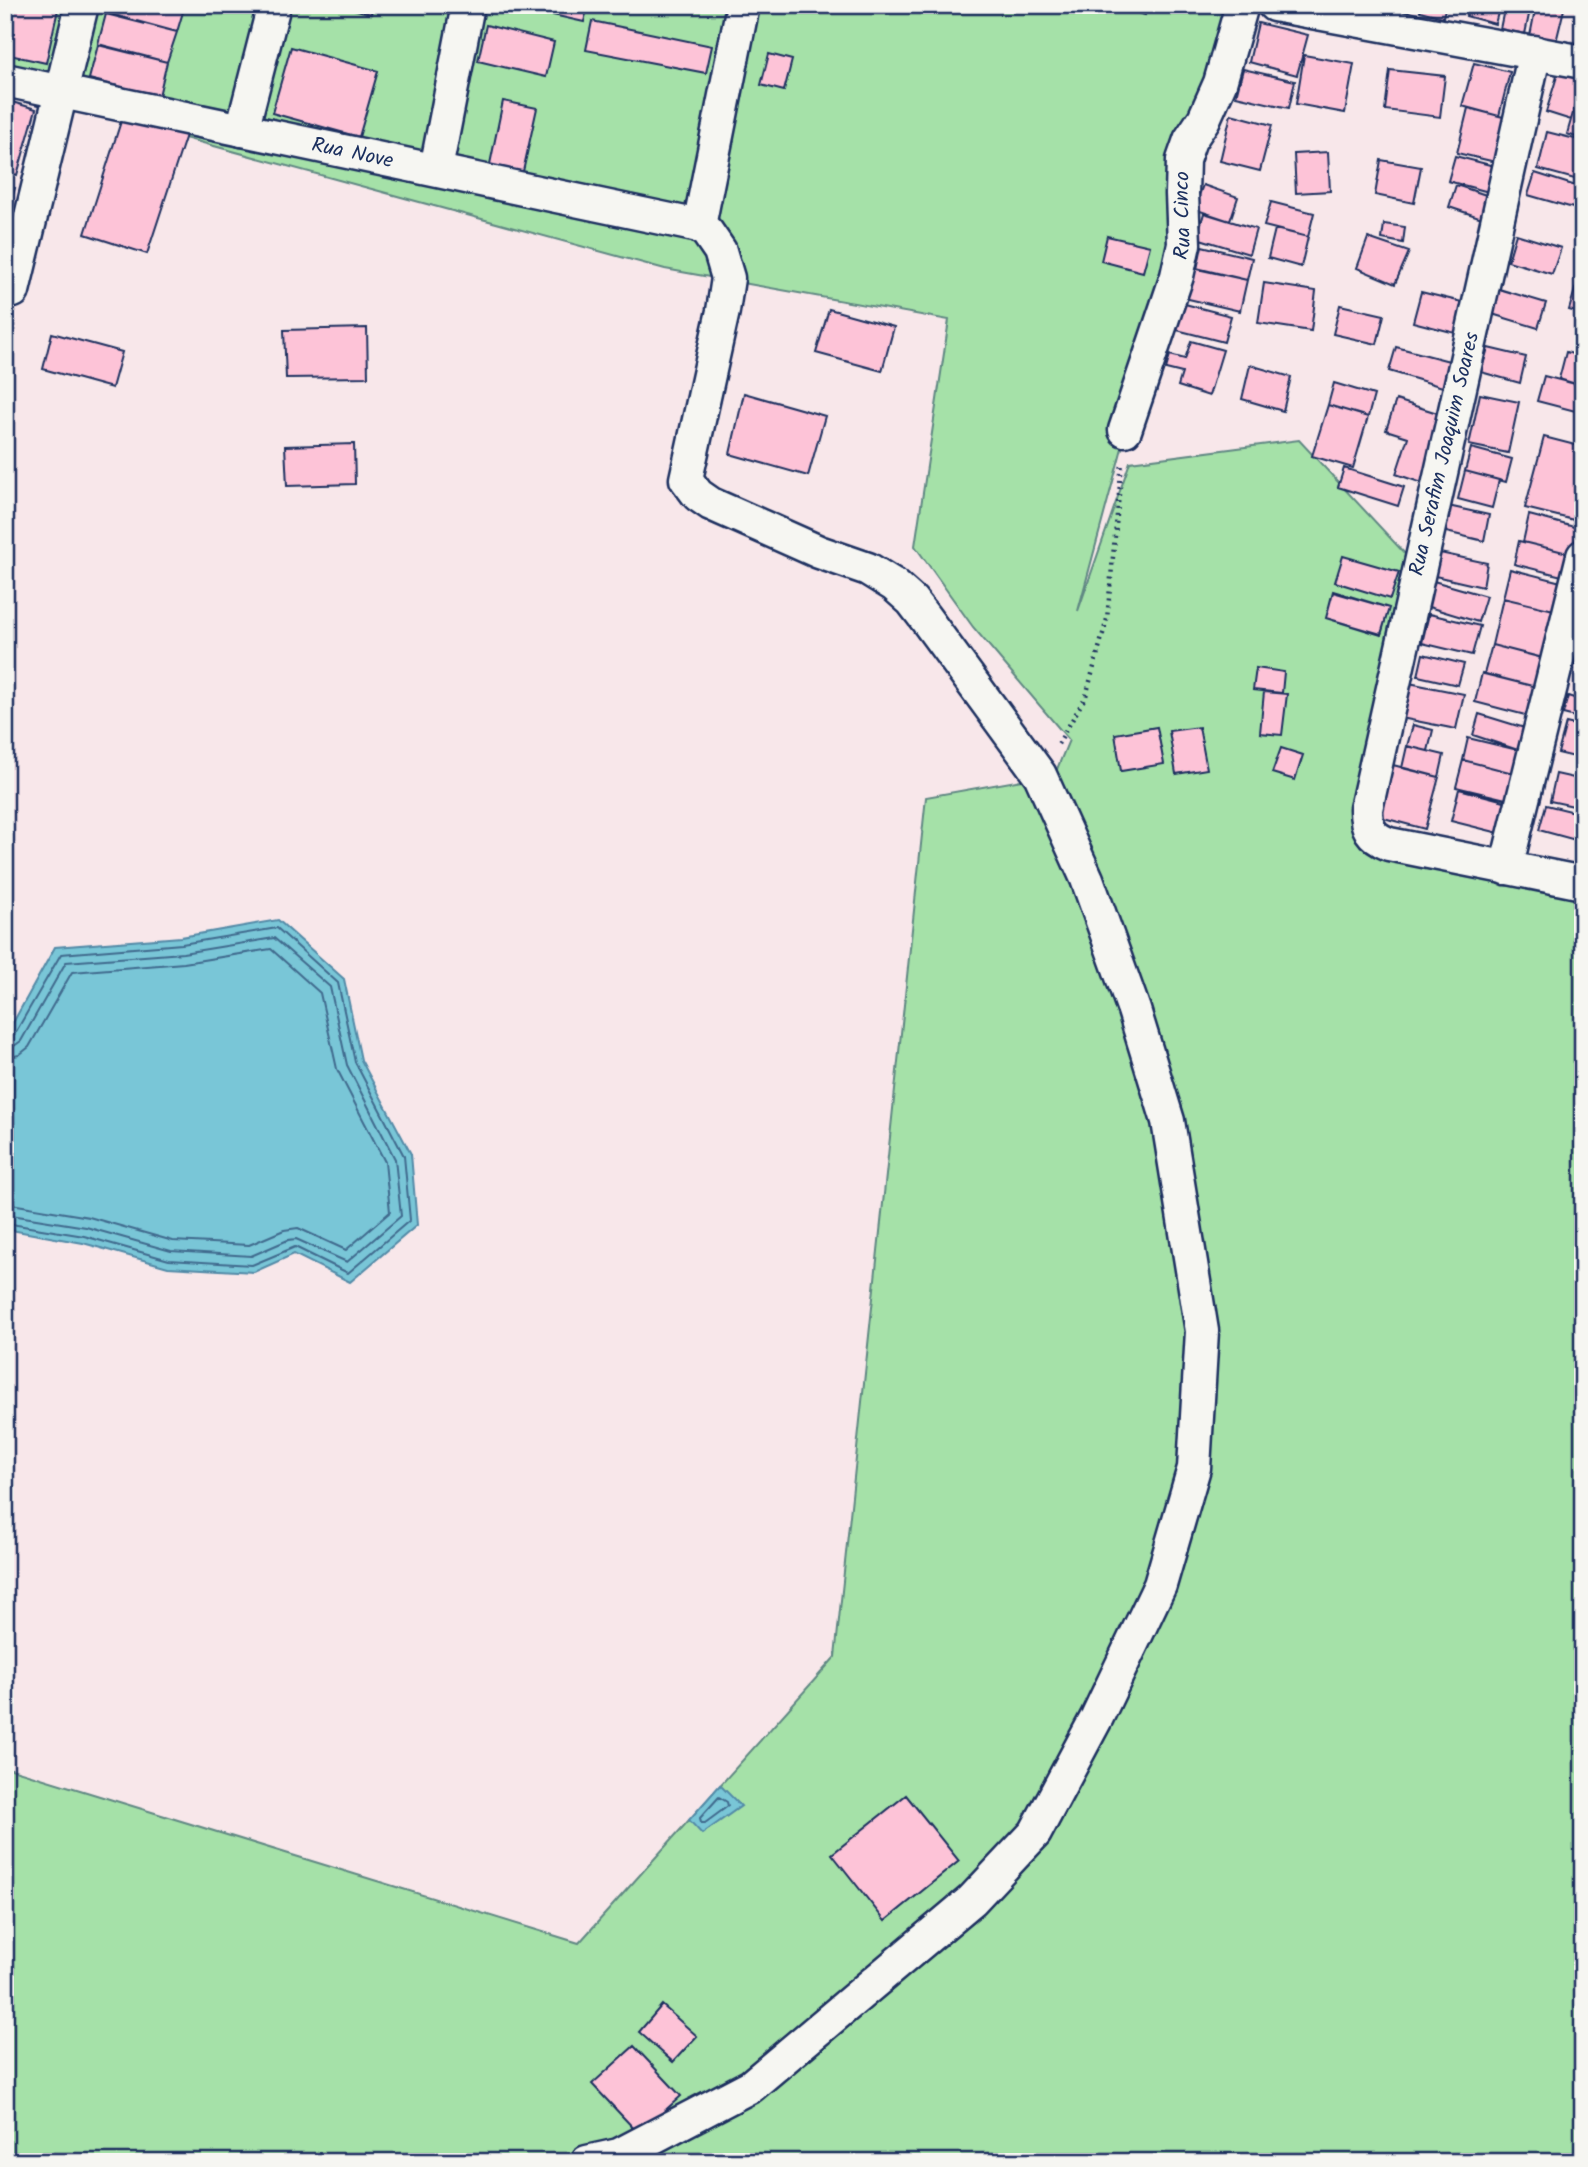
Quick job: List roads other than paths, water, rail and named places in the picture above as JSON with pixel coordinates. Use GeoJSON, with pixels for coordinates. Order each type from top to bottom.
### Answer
{"type":"FeatureCollection","features":[{"type":"Feature","properties":{"kind":"street"},"geometry":{"type":"LineString","coordinates":[[13,291],[82,5]]}},
{"type":"Feature","properties":{"kind":"street"},"geometry":{"type":"LineString","coordinates":[[242,130],[274,5]]}},
{"type":"Feature","properties":{"kind":"street"},"geometry":{"type":"LineString","coordinates":[[436,169],[468,5]]}},
{"type":"Feature","properties":{"kind":"street"},"geometry":{"type":"LineString","coordinates":[[587,2162],[619,2155],[751,2086],[972,1900],[1035,1833],[1097,1717],[1160,1585],[1194,1468],[1202,1331],[1168,1121],[1134,1010],[1087,879],[1040,775],[912,601],[894,584],[868,569],[819,552],[711,504],[698,495],[686,479],[723,311],[727,278],[720,251],[699,226],[743,5]]}},
{"type":"Feature","properties":{"kind":"street","name":"Rua Cinco"},"geometry":{"type":"LineString","coordinates":[[1125,430],[1177,276],[1184,244],[1181,194],[1183,160],[1190,140],[1204,119],[1220,83],[1242,5]]}},
{"type":"Feature","properties":{"kind":"street"},"geometry":{"type":"LineString","coordinates":[[1274,5],[1583,62]]}},
{"type":"Feature","properties":{"kind":"street","name":"Rua Serafim Joaquim Soares"},"geometry":{"type":"LineString","coordinates":[[1507,868],[1389,844],[1377,839],[1368,829],[1366,809],[1535,52]]}},
{"type":"Feature","properties":{"kind":"street","name":"Rua Nove"},"geometry":{"type":"LineString","coordinates":[[5,79],[699,226]]}},
{"type":"Feature","properties":{"kind":"street"},"geometry":{"type":"LineString","coordinates":[[1583,556],[1507,868],[1583,883]]}},
{"type":"Feature","properties":{"kind":"water"},"geometry":{"type":"Polygon","coordinates":[[[278,920],[344,979],[361,1060],[411,1154],[417,1225],[350,1282],[294,1254],[254,1272],[168,1267],[83,1243],[5,1229],[5,1037],[55,947],[181,937],[278,920]]]}},
{"type":"Feature","properties":{"kind":"water"},"geometry":{"type":"Polygon","coordinates":[[[720,1785],[741,1806],[702,1834],[689,1820],[720,1785]]]}}]}
